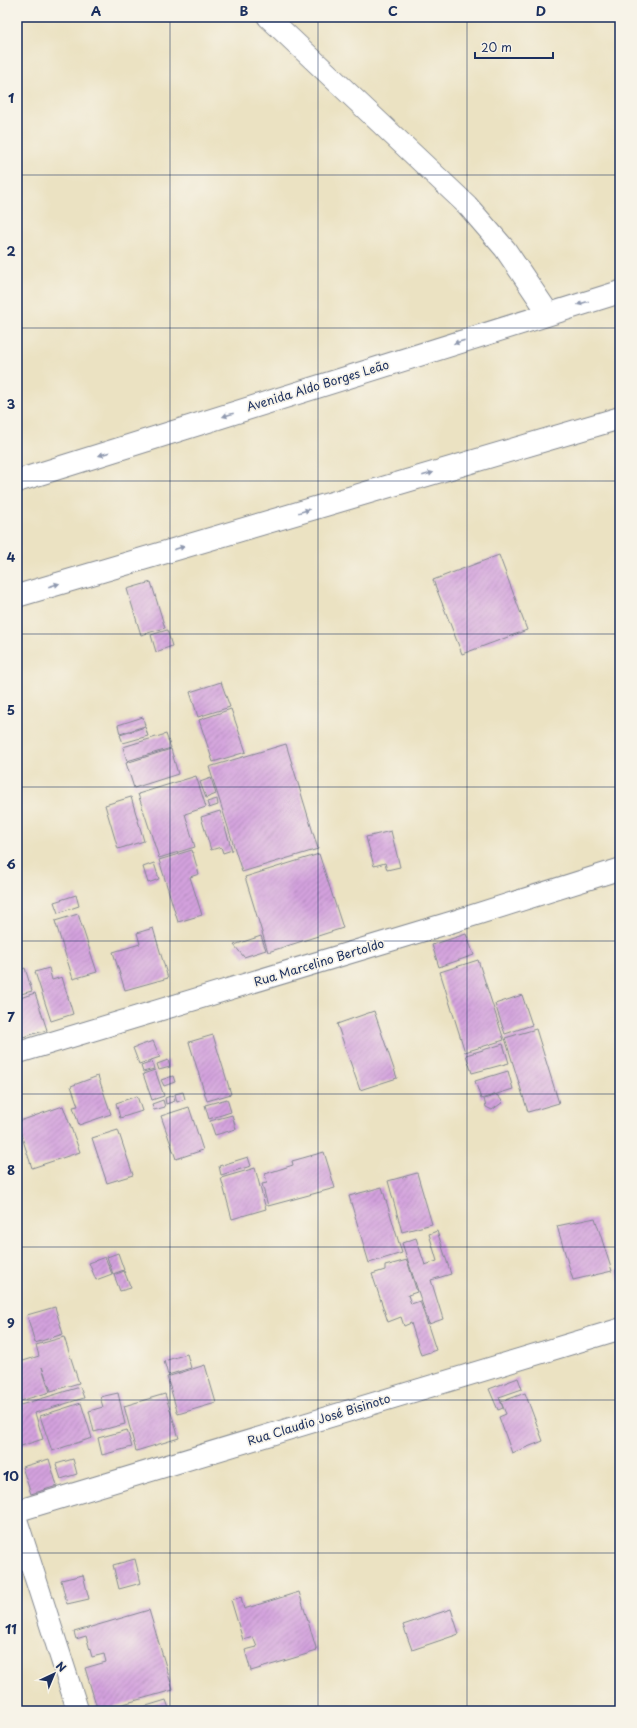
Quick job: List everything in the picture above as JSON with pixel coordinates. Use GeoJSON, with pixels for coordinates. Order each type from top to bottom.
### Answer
{"type":"FeatureCollection","features":[{"type":"Feature","properties":{"kind":"street"},"geometry":{"type":"LineString","coordinates":[[268,17],[467,205],[505,249],[549,314]]}},
{"type":"Feature","properties":{"kind":"street","name":"Avenida Aldo Borges Leão"},"geometry":{"type":"LineString","coordinates":[[17,481],[620,292]]}},
{"type":"Feature","properties":{"kind":"street"},"geometry":{"type":"LineString","coordinates":[[17,596],[620,418]]}},
{"type":"Feature","properties":{"kind":"street","name":"Rua Marcelino Bertoldo"},"geometry":{"type":"LineString","coordinates":[[17,1054],[452,922],[620,869]]}},
{"type":"Feature","properties":{"kind":"street","name":"Rua Claudio José Bisinoto"},"geometry":{"type":"LineString","coordinates":[[17,1511],[620,1329]]}},
{"type":"Feature","properties":{"kind":"street"},"geometry":{"type":"LineString","coordinates":[[17,1521],[78,1711]]}},
{"type":"Feature","properties":{"kind":"building"},"geometry":{"type":"Polygon","coordinates":[[[499,555],[527,630],[462,654],[433,580],[499,555]]]}},
{"type":"Feature","properties":{"kind":"building"},"geometry":{"type":"Polygon","coordinates":[[[151,582],[165,628],[141,635],[127,589],[151,582]]]}},
{"type":"Feature","properties":{"kind":"building"},"geometry":{"type":"Polygon","coordinates":[[[167,630],[172,646],[156,652],[151,635],[167,630]]]}},
{"type":"Feature","properties":{"kind":"building"},"geometry":{"type":"Polygon","coordinates":[[[221,682],[230,707],[198,717],[190,692],[221,682]]]}},
{"type":"Feature","properties":{"kind":"building"},"geometry":{"type":"Polygon","coordinates":[[[231,709],[246,752],[213,762],[199,720],[231,709]]]}},
{"type":"Feature","properties":{"kind":"building"},"geometry":{"type":"Polygon","coordinates":[[[143,717],[145,726],[120,734],[118,725],[143,717]]]}},
{"type":"Feature","properties":{"kind":"building"},"geometry":{"type":"Polygon","coordinates":[[[145,727],[148,736],[123,743],[120,735],[145,727]]]}},
{"type":"Feature","properties":{"kind":"building"},"geometry":{"type":"Polygon","coordinates":[[[166,734],[171,748],[127,761],[123,747],[166,734]]]}},
{"type":"Feature","properties":{"kind":"building"},"geometry":{"type":"Polygon","coordinates":[[[286,744],[318,849],[242,872],[209,767],[286,744]]]}},
{"type":"Feature","properties":{"kind":"building"},"geometry":{"type":"Polygon","coordinates":[[[171,749],[178,774],[134,788],[126,763],[171,749]]]}},
{"type":"Feature","properties":{"kind":"building"},"geometry":{"type":"Polygon","coordinates":[[[196,776],[206,807],[185,814],[195,847],[159,858],[138,794],[196,776]]]}},
{"type":"Feature","properties":{"kind":"building"},"geometry":{"type":"Polygon","coordinates":[[[211,778],[216,794],[206,798],[200,782],[211,778]]]}},
{"type":"Feature","properties":{"kind":"building"},"geometry":{"type":"Polygon","coordinates":[[[131,797],[144,841],[118,849],[105,805],[131,797]]]}},
{"type":"Feature","properties":{"kind":"building"},"geometry":{"type":"Polygon","coordinates":[[[217,799],[218,805],[209,808],[207,802],[217,799]]]}},
{"type":"Feature","properties":{"kind":"building"},"geometry":{"type":"Polygon","coordinates":[[[220,811],[232,850],[223,853],[221,847],[211,850],[201,817],[220,811]]]}},
{"type":"Feature","properties":{"kind":"building"},"geometry":{"type":"Polygon","coordinates":[[[391,831],[400,867],[387,870],[385,863],[374,866],[366,837],[391,831]]]}},
{"type":"Feature","properties":{"kind":"building"},"geometry":{"type":"Polygon","coordinates":[[[192,850],[199,874],[190,877],[202,915],[178,922],[159,860],[192,850]]]}},
{"type":"Feature","properties":{"kind":"building"},"geometry":{"type":"Polygon","coordinates":[[[319,854],[343,928],[268,952],[245,877],[319,854]]]}},
{"type":"Feature","properties":{"kind":"building"},"geometry":{"type":"Polygon","coordinates":[[[154,863],[159,879],[148,883],[143,867],[154,863]]]}},
{"type":"Feature","properties":{"kind":"building"},"geometry":{"type":"Polygon","coordinates":[[[76,895],[79,906],[58,913],[54,902],[76,895]]]}},
{"type":"Feature","properties":{"kind":"building"},"geometry":{"type":"Polygon","coordinates":[[[78,914],[97,972],[73,979],[55,921],[78,914]]]}},
{"type":"Feature","properties":{"kind":"building"},"geometry":{"type":"Polygon","coordinates":[[[153,928],[168,978],[125,990],[113,952],[140,944],[137,933],[153,928]]]}},
{"type":"Feature","properties":{"kind":"building"},"geometry":{"type":"Polygon","coordinates":[[[466,934],[474,955],[439,967],[432,945],[466,934]]]}},
{"type":"Feature","properties":{"kind":"building"},"geometry":{"type":"Polygon","coordinates":[[[261,936],[266,950],[244,957],[234,945],[261,936]]]}},
{"type":"Feature","properties":{"kind":"building"},"geometry":{"type":"Polygon","coordinates":[[[478,960],[504,1040],[465,1052],[440,972],[478,960]]]}},
{"type":"Feature","properties":{"kind":"building"},"geometry":{"type":"Polygon","coordinates":[[[25,968],[32,991],[17,995],[17,971],[25,968]]]}},
{"type":"Feature","properties":{"kind":"building"},"geometry":{"type":"Polygon","coordinates":[[[49,968],[52,980],[62,977],[73,1014],[51,1021],[35,972],[49,968]]]}},
{"type":"Feature","properties":{"kind":"building"},"geometry":{"type":"Polygon","coordinates":[[[35,993],[47,1030],[23,1037],[17,1018],[17,999],[35,993]]]}},
{"type":"Feature","properties":{"kind":"building"},"geometry":{"type":"Polygon","coordinates":[[[522,995],[532,1025],[505,1034],[495,1004],[522,995]]]}},
{"type":"Feature","properties":{"kind":"building"},"geometry":{"type":"Polygon","coordinates":[[[374,1011],[397,1078],[360,1090],[337,1024],[374,1011]]]}},
{"type":"Feature","properties":{"kind":"building"},"geometry":{"type":"Polygon","coordinates":[[[536,1029],[559,1103],[528,1112],[505,1038],[536,1029]]]}},
{"type":"Feature","properties":{"kind":"building"},"geometry":{"type":"Polygon","coordinates":[[[213,1035],[231,1094],[207,1101],[189,1042],[213,1035]]]}},
{"type":"Feature","properties":{"kind":"building"},"geometry":{"type":"Polygon","coordinates":[[[153,1041],[160,1057],[139,1064],[133,1048],[153,1041]]]}},
{"type":"Feature","properties":{"kind":"building"},"geometry":{"type":"Polygon","coordinates":[[[503,1044],[509,1063],[472,1073],[466,1055],[503,1044]]]}},
{"type":"Feature","properties":{"kind":"building"},"geometry":{"type":"Polygon","coordinates":[[[168,1060],[170,1067],[159,1070],[157,1064],[168,1060]]]}},
{"type":"Feature","properties":{"kind":"building"},"geometry":{"type":"Polygon","coordinates":[[[152,1062],[154,1069],[143,1072],[141,1066],[152,1062]]]}},
{"type":"Feature","properties":{"kind":"building"},"geometry":{"type":"Polygon","coordinates":[[[155,1070],[164,1096],[152,1100],[143,1074],[155,1070]]]}},
{"type":"Feature","properties":{"kind":"building"},"geometry":{"type":"Polygon","coordinates":[[[508,1071],[513,1089],[481,1099],[475,1081],[508,1071]]]}},
{"type":"Feature","properties":{"kind":"building"},"geometry":{"type":"Polygon","coordinates":[[[98,1076],[111,1114],[79,1125],[73,1107],[78,1106],[71,1086],[98,1076]]]}},
{"type":"Feature","properties":{"kind":"building"},"geometry":{"type":"Polygon","coordinates":[[[173,1076],[175,1082],[164,1086],[161,1080],[173,1076]]]}},
{"type":"Feature","properties":{"kind":"building"},"geometry":{"type":"Polygon","coordinates":[[[183,1092],[185,1099],[177,1102],[175,1094],[183,1092]]]}},
{"type":"Feature","properties":{"kind":"building"},"geometry":{"type":"Polygon","coordinates":[[[173,1095],[175,1101],[166,1104],[165,1098],[173,1095]]]}},
{"type":"Feature","properties":{"kind":"building"},"geometry":{"type":"Polygon","coordinates":[[[497,1095],[503,1102],[492,1110],[486,1107],[484,1099],[497,1095]]]}},
{"type":"Feature","properties":{"kind":"building"},"geometry":{"type":"Polygon","coordinates":[[[137,1096],[142,1111],[120,1118],[116,1103],[137,1096]]]}},
{"type":"Feature","properties":{"kind":"building"},"geometry":{"type":"Polygon","coordinates":[[[227,1099],[231,1112],[209,1119],[205,1105],[227,1099]]]}},
{"type":"Feature","properties":{"kind":"building"},"geometry":{"type":"Polygon","coordinates":[[[163,1100],[165,1107],[154,1110],[152,1104],[163,1100]]]}},
{"type":"Feature","properties":{"kind":"building"},"geometry":{"type":"Polygon","coordinates":[[[63,1106],[80,1152],[32,1168],[17,1122],[63,1106]]]}},
{"type":"Feature","properties":{"kind":"building"},"geometry":{"type":"Polygon","coordinates":[[[189,1107],[203,1150],[176,1159],[161,1116],[189,1107]]]}},
{"type":"Feature","properties":{"kind":"building"},"geometry":{"type":"Polygon","coordinates":[[[232,1115],[236,1129],[215,1135],[210,1121],[232,1115]]]}},
{"type":"Feature","properties":{"kind":"building"},"geometry":{"type":"Polygon","coordinates":[[[118,1130],[133,1175],[107,1183],[92,1138],[118,1130]]]}},
{"type":"Feature","properties":{"kind":"building"},"geometry":{"type":"Polygon","coordinates":[[[324,1152],[335,1188],[268,1206],[262,1184],[267,1183],[265,1174],[293,1165],[292,1161],[324,1152]]]}},
{"type":"Feature","properties":{"kind":"building"},"geometry":{"type":"Polygon","coordinates":[[[248,1157],[251,1166],[221,1175],[219,1166],[248,1157]]]}},
{"type":"Feature","properties":{"kind":"building"},"geometry":{"type":"Polygon","coordinates":[[[255,1168],[266,1209],[232,1219],[221,1178],[255,1168]]]}},
{"type":"Feature","properties":{"kind":"building"},"geometry":{"type":"Polygon","coordinates":[[[417,1173],[432,1224],[402,1232],[388,1181],[417,1173]]]}},
{"type":"Feature","properties":{"kind":"building"},"geometry":{"type":"Polygon","coordinates":[[[382,1187],[402,1253],[369,1263],[349,1196],[382,1187]]]}},
{"type":"Feature","properties":{"kind":"building"},"geometry":{"type":"Polygon","coordinates":[[[595,1218],[612,1271],[573,1280],[557,1226],[595,1218]]]}},
{"type":"Feature","properties":{"kind":"building"},"geometry":{"type":"Polygon","coordinates":[[[437,1231],[451,1274],[431,1280],[443,1319],[429,1324],[402,1243],[416,1238],[425,1265],[437,1261],[429,1234],[437,1231]]]}},
{"type":"Feature","properties":{"kind":"building"},"geometry":{"type":"Polygon","coordinates":[[[118,1253],[124,1270],[113,1274],[107,1257],[118,1253]]]}},
{"type":"Feature","properties":{"kind":"building"},"geometry":{"type":"Polygon","coordinates":[[[105,1257],[112,1274],[96,1280],[89,1263],[105,1257]]]}},
{"type":"Feature","properties":{"kind":"building"},"geometry":{"type":"Polygon","coordinates":[[[407,1260],[417,1292],[408,1295],[411,1304],[420,1301],[436,1350],[421,1355],[411,1323],[404,1326],[401,1317],[388,1322],[372,1274],[385,1270],[385,1266],[407,1260]]]}},
{"type":"Feature","properties":{"kind":"building"},"geometry":{"type":"Polygon","coordinates":[[[620,1269],[620,1284],[616,1270],[620,1269]]]}},
{"type":"Feature","properties":{"kind":"building"},"geometry":{"type":"Polygon","coordinates":[[[124,1271],[131,1288],[120,1291],[114,1275],[124,1271]]]}},
{"type":"Feature","properties":{"kind":"building"},"geometry":{"type":"Polygon","coordinates":[[[55,1307],[63,1334],[35,1343],[27,1315],[55,1307]]]}},
{"type":"Feature","properties":{"kind":"building"},"geometry":{"type":"Polygon","coordinates":[[[64,1337],[79,1383],[51,1391],[42,1367],[50,1392],[17,1402],[17,1363],[39,1356],[36,1345],[64,1337]]]}},
{"type":"Feature","properties":{"kind":"building"},"geometry":{"type":"Polygon","coordinates":[[[187,1354],[191,1368],[168,1375],[164,1361],[187,1354]]]}},
{"type":"Feature","properties":{"kind":"building"},"geometry":{"type":"Polygon","coordinates":[[[205,1365],[216,1403],[178,1414],[167,1377],[205,1365]]]}},
{"type":"Feature","properties":{"kind":"building"},"geometry":{"type":"Polygon","coordinates":[[[518,1378],[522,1389],[499,1397],[503,1408],[498,1410],[489,1389],[518,1378]]]}},
{"type":"Feature","properties":{"kind":"building"},"geometry":{"type":"Polygon","coordinates":[[[80,1387],[84,1398],[35,1413],[43,1439],[18,1447],[17,1406],[80,1387]]]}},
{"type":"Feature","properties":{"kind":"building"},"geometry":{"type":"Polygon","coordinates":[[[118,1393],[125,1424],[94,1432],[89,1411],[103,1407],[100,1397],[118,1393]]]}},
{"type":"Feature","properties":{"kind":"building"},"geometry":{"type":"Polygon","coordinates":[[[525,1393],[543,1441],[512,1453],[499,1417],[506,1414],[501,1402],[525,1393]]]}},
{"type":"Feature","properties":{"kind":"building"},"geometry":{"type":"Polygon","coordinates":[[[165,1394],[179,1438],[136,1451],[124,1406],[165,1394]]]}},
{"type":"Feature","properties":{"kind":"building"},"geometry":{"type":"Polygon","coordinates":[[[81,1403],[92,1438],[52,1451],[40,1416],[81,1403]]]}},
{"type":"Feature","properties":{"kind":"building"},"geometry":{"type":"Polygon","coordinates":[[[127,1430],[132,1447],[102,1455],[98,1438],[127,1430]]]}},
{"type":"Feature","properties":{"kind":"building"},"geometry":{"type":"Polygon","coordinates":[[[49,1459],[57,1486],[31,1494],[22,1467],[49,1459]]]}},
{"type":"Feature","properties":{"kind":"building"},"geometry":{"type":"Polygon","coordinates":[[[73,1459],[77,1474],[61,1479],[56,1464],[73,1459]]]}},
{"type":"Feature","properties":{"kind":"building"},"geometry":{"type":"Polygon","coordinates":[[[135,1559],[141,1583],[119,1589],[113,1565],[135,1559]]]}},
{"type":"Feature","properties":{"kind":"building"},"geometry":{"type":"Polygon","coordinates":[[[83,1575],[89,1599],[67,1604],[61,1580],[83,1575]]]}},
{"type":"Feature","properties":{"kind":"building"},"geometry":{"type":"Polygon","coordinates":[[[299,1592],[317,1651],[251,1671],[245,1650],[257,1647],[253,1637],[243,1640],[231,1600],[241,1597],[244,1609],[299,1592]]]}},
{"type":"Feature","properties":{"kind":"building"},"geometry":{"type":"Polygon","coordinates":[[[451,1609],[459,1634],[412,1650],[403,1625],[451,1609]]]}},
{"type":"Feature","properties":{"kind":"building"},"geometry":{"type":"Polygon","coordinates":[[[149,1610],[173,1690],[98,1711],[85,1668],[106,1662],[104,1654],[92,1657],[86,1636],[76,1639],[74,1632],[149,1610]]]}},
{"type":"Feature","properties":{"kind":"building"},"geometry":{"type":"Polygon","coordinates":[[[166,1700],[170,1711],[130,1711],[166,1700]]]}}]}
